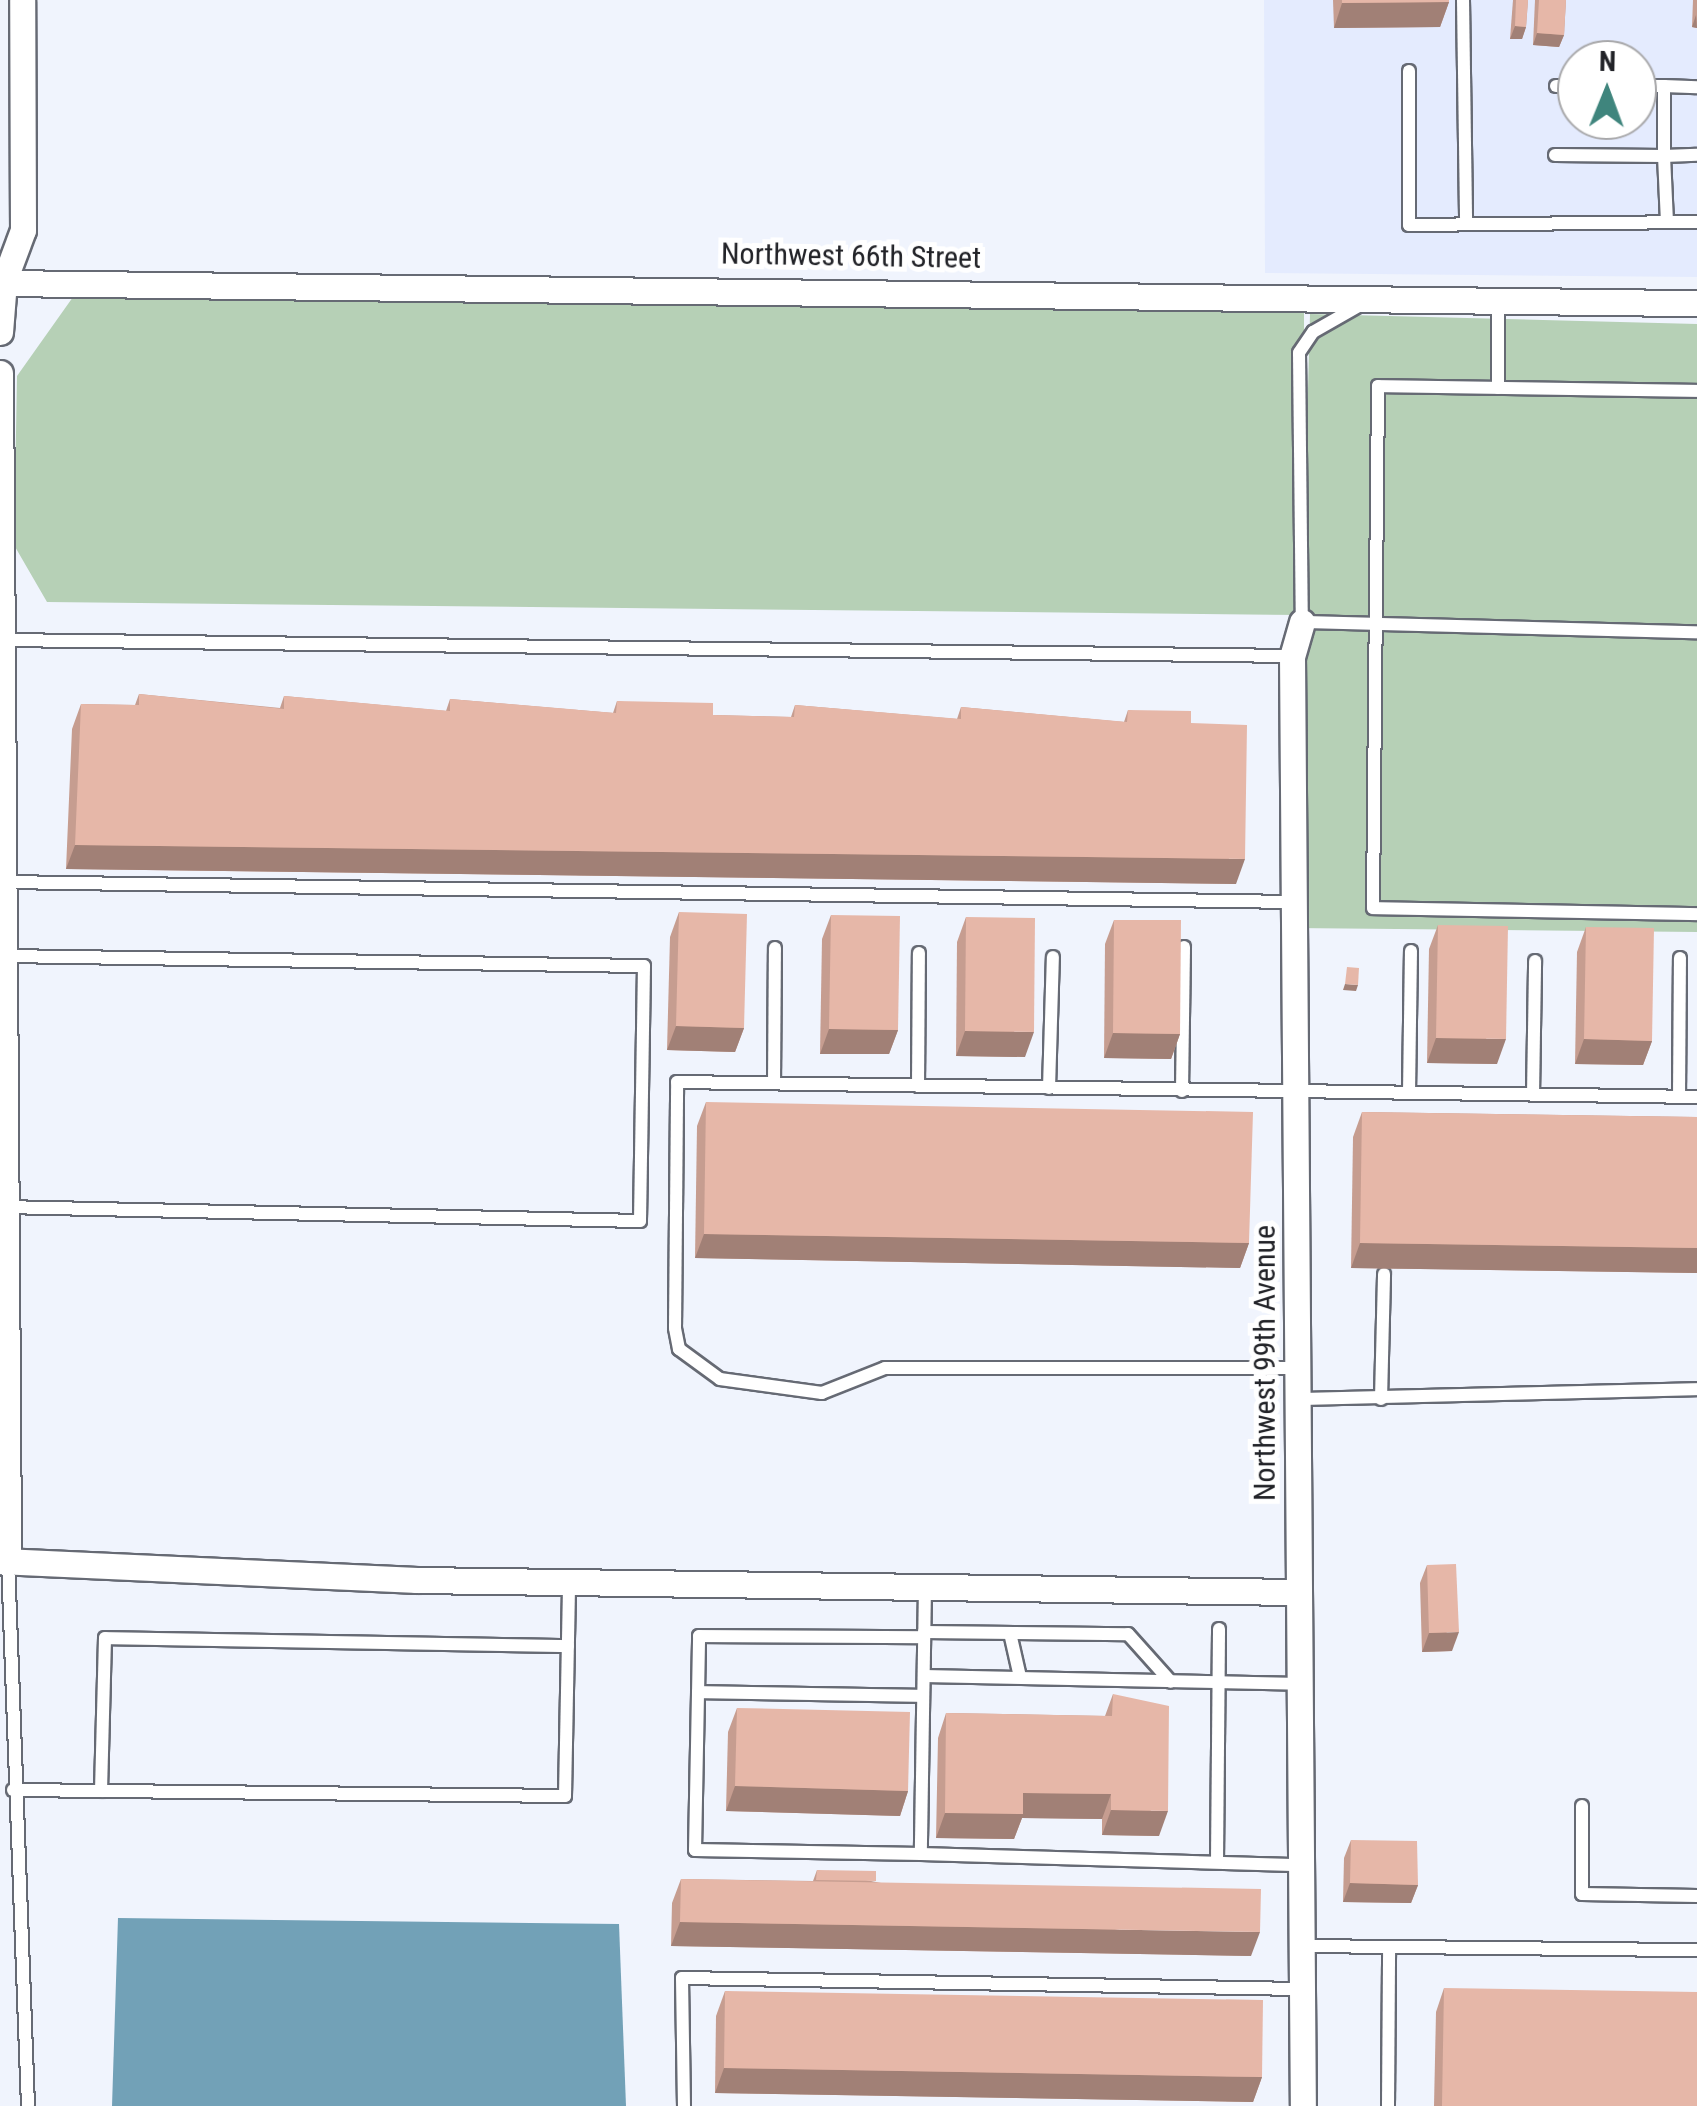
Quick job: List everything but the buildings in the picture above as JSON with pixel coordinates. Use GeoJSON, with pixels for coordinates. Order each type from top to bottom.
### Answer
{"type":"FeatureCollection","features":[{"type":"Feature","properties":{"kind":"street"},"geometry":{"type":"LineString","coordinates":[[0,332],[1,280],[23,230],[22,0]]}},
{"type":"Feature","properties":{"kind":"street","name":"Northwest 66th Street"},"geometry":{"type":"LineString","coordinates":[[1,280],[1697,303]]}},
{"type":"Feature","properties":{"kind":"street"},"geometry":{"type":"LineString","coordinates":[[0,372],[5,882],[4,1561],[569,1583],[1299,1592]]}},
{"type":"Feature","properties":{"kind":"street","name":"Northwest 99th Avenue"},"geometry":{"type":"LineString","coordinates":[[1302,622],[1292,656],[1303,2106]]}},
{"type":"Feature","properties":{"kind":"lane"},"geometry":{"type":"LineString","coordinates":[[1463,0],[1466,224]]}},
{"type":"Feature","properties":{"kind":"lane"},"geometry":{"type":"LineString","coordinates":[[1409,71],[1409,225],[1697,222]]}},
{"type":"Feature","properties":{"kind":"lane"},"geometry":{"type":"LineString","coordinates":[[1657,86],[1697,87]]}},
{"type":"Feature","properties":{"kind":"lane"},"geometry":{"type":"LineString","coordinates":[[1664,86],[1666,222]]}},
{"type":"Feature","properties":{"kind":"lane"},"geometry":{"type":"LineString","coordinates":[[1555,155],[1697,156]]}},
{"type":"Feature","properties":{"kind":"lane"},"geometry":{"type":"LineString","coordinates":[[1372,298],[1312,332],[1300,353],[1302,622],[1697,632]]}},
{"type":"Feature","properties":{"kind":"lane"},"geometry":{"type":"LineString","coordinates":[[1498,300],[1498,388]]}},
{"type":"Feature","properties":{"kind":"lane"},"geometry":{"type":"LineString","coordinates":[[1697,391],[1378,386],[1373,908],[1697,914]]}},
{"type":"Feature","properties":{"kind":"lane"},"geometry":{"type":"LineString","coordinates":[[2,640],[1292,656]]}},
{"type":"Feature","properties":{"kind":"lane"},"geometry":{"type":"LineString","coordinates":[[5,882],[1294,902]]}},
{"type":"Feature","properties":{"kind":"lane"},"geometry":{"type":"LineString","coordinates":[[1182,1091],[1184,947]]}},
{"type":"Feature","properties":{"kind":"lane"},"geometry":{"type":"LineString","coordinates":[[774,1084],[776,948]]}},
{"type":"Feature","properties":{"kind":"lane"},"geometry":{"type":"LineString","coordinates":[[1409,1093],[1411,951]]}},
{"type":"Feature","properties":{"kind":"lane"},"geometry":{"type":"LineString","coordinates":[[918,1086],[919,952]]}},
{"type":"Feature","properties":{"kind":"lane"},"geometry":{"type":"LineString","coordinates":[[4,1224],[640,1221],[644,966],[5,956]]}},
{"type":"Feature","properties":{"kind":"lane"},"geometry":{"type":"LineString","coordinates":[[1049,1088],[1053,957]]}},
{"type":"Feature","properties":{"kind":"lane"},"geometry":{"type":"LineString","coordinates":[[1679,1097],[1680,958]]}},
{"type":"Feature","properties":{"kind":"lane"},"geometry":{"type":"LineString","coordinates":[[1533,1094],[1536,961]]}},
{"type":"Feature","properties":{"kind":"lane"},"geometry":{"type":"LineString","coordinates":[[1298,1368],[885,1368],[822,1394],[720,1379],[679,1349],[677,1082],[1697,1097]]}},
{"type":"Feature","properties":{"kind":"lane"},"geometry":{"type":"LineString","coordinates":[[1380,1399],[1384,1274]]}},
{"type":"Feature","properties":{"kind":"lane"},"geometry":{"type":"LineString","coordinates":[[1298,1398],[1697,1389]]}},
{"type":"Feature","properties":{"kind":"lane"},"geometry":{"type":"LineString","coordinates":[[4,1561],[12,1790],[7,1850],[17,1890],[28,2106]]}},
{"type":"Feature","properties":{"kind":"lane"},"geometry":{"type":"LineString","coordinates":[[12,1790],[565,1796],[569,1583]]}},
{"type":"Feature","properties":{"kind":"lane"},"geometry":{"type":"LineString","coordinates":[[921,1854],[925,1588]]}},
{"type":"Feature","properties":{"kind":"lane"},"geometry":{"type":"LineString","coordinates":[[1217,1861],[1219,1629]]}},
{"type":"Feature","properties":{"kind":"lane"},"geometry":{"type":"LineString","coordinates":[[1010,1632],[1020,1677]]}},
{"type":"Feature","properties":{"kind":"lane"},"geometry":{"type":"LineString","coordinates":[[1171,1682],[1128,1634],[699,1636],[695,1850],[1301,1866]]}},
{"type":"Feature","properties":{"kind":"lane"},"geometry":{"type":"LineString","coordinates":[[101,1791],[106,1638],[568,1646]]}},
{"type":"Feature","properties":{"kind":"lane"},"geometry":{"type":"LineString","coordinates":[[924,1676],[1300,1684]]}},
{"type":"Feature","properties":{"kind":"lane"},"geometry":{"type":"LineString","coordinates":[[698,1692],[923,1696]]}},
{"type":"Feature","properties":{"kind":"lane"},"geometry":{"type":"LineString","coordinates":[[1582,1806],[1582,1894],[1697,1896]]}},
{"type":"Feature","properties":{"kind":"lane"},"geometry":{"type":"LineString","coordinates":[[0,1890],[17,1890]]}},
{"type":"Feature","properties":{"kind":"lane"},"geometry":{"type":"LineString","coordinates":[[1302,1946],[1697,1950]]}},
{"type":"Feature","properties":{"kind":"lane"},"geometry":{"type":"LineString","coordinates":[[1388,2106],[1389,1947]]}},
{"type":"Feature","properties":{"kind":"lane"},"geometry":{"type":"LineString","coordinates":[[684,2106],[682,1978],[1302,1990]]}},
{"type":"Feature","properties":{"kind":"shaded area"},"geometry":{"type":"Polygon","coordinates":[[[1264,0],[1697,0],[1697,277],[1265,273],[1264,0]]]}},
{"type":"Feature","properties":{"kind":"green space"},"geometry":{"type":"Polygon","coordinates":[[[73,297],[1304,312],[1304,540],[1310,314],[1697,324],[1697,932],[1293,928],[1301,615],[47,602],[14,545],[17,376],[73,297]]]}},
{"type":"Feature","properties":{"kind":"water"},"geometry":{"type":"Polygon","coordinates":[[[118,1918],[619,1924],[626,2106],[112,2106],[118,1918]]]}}]}
